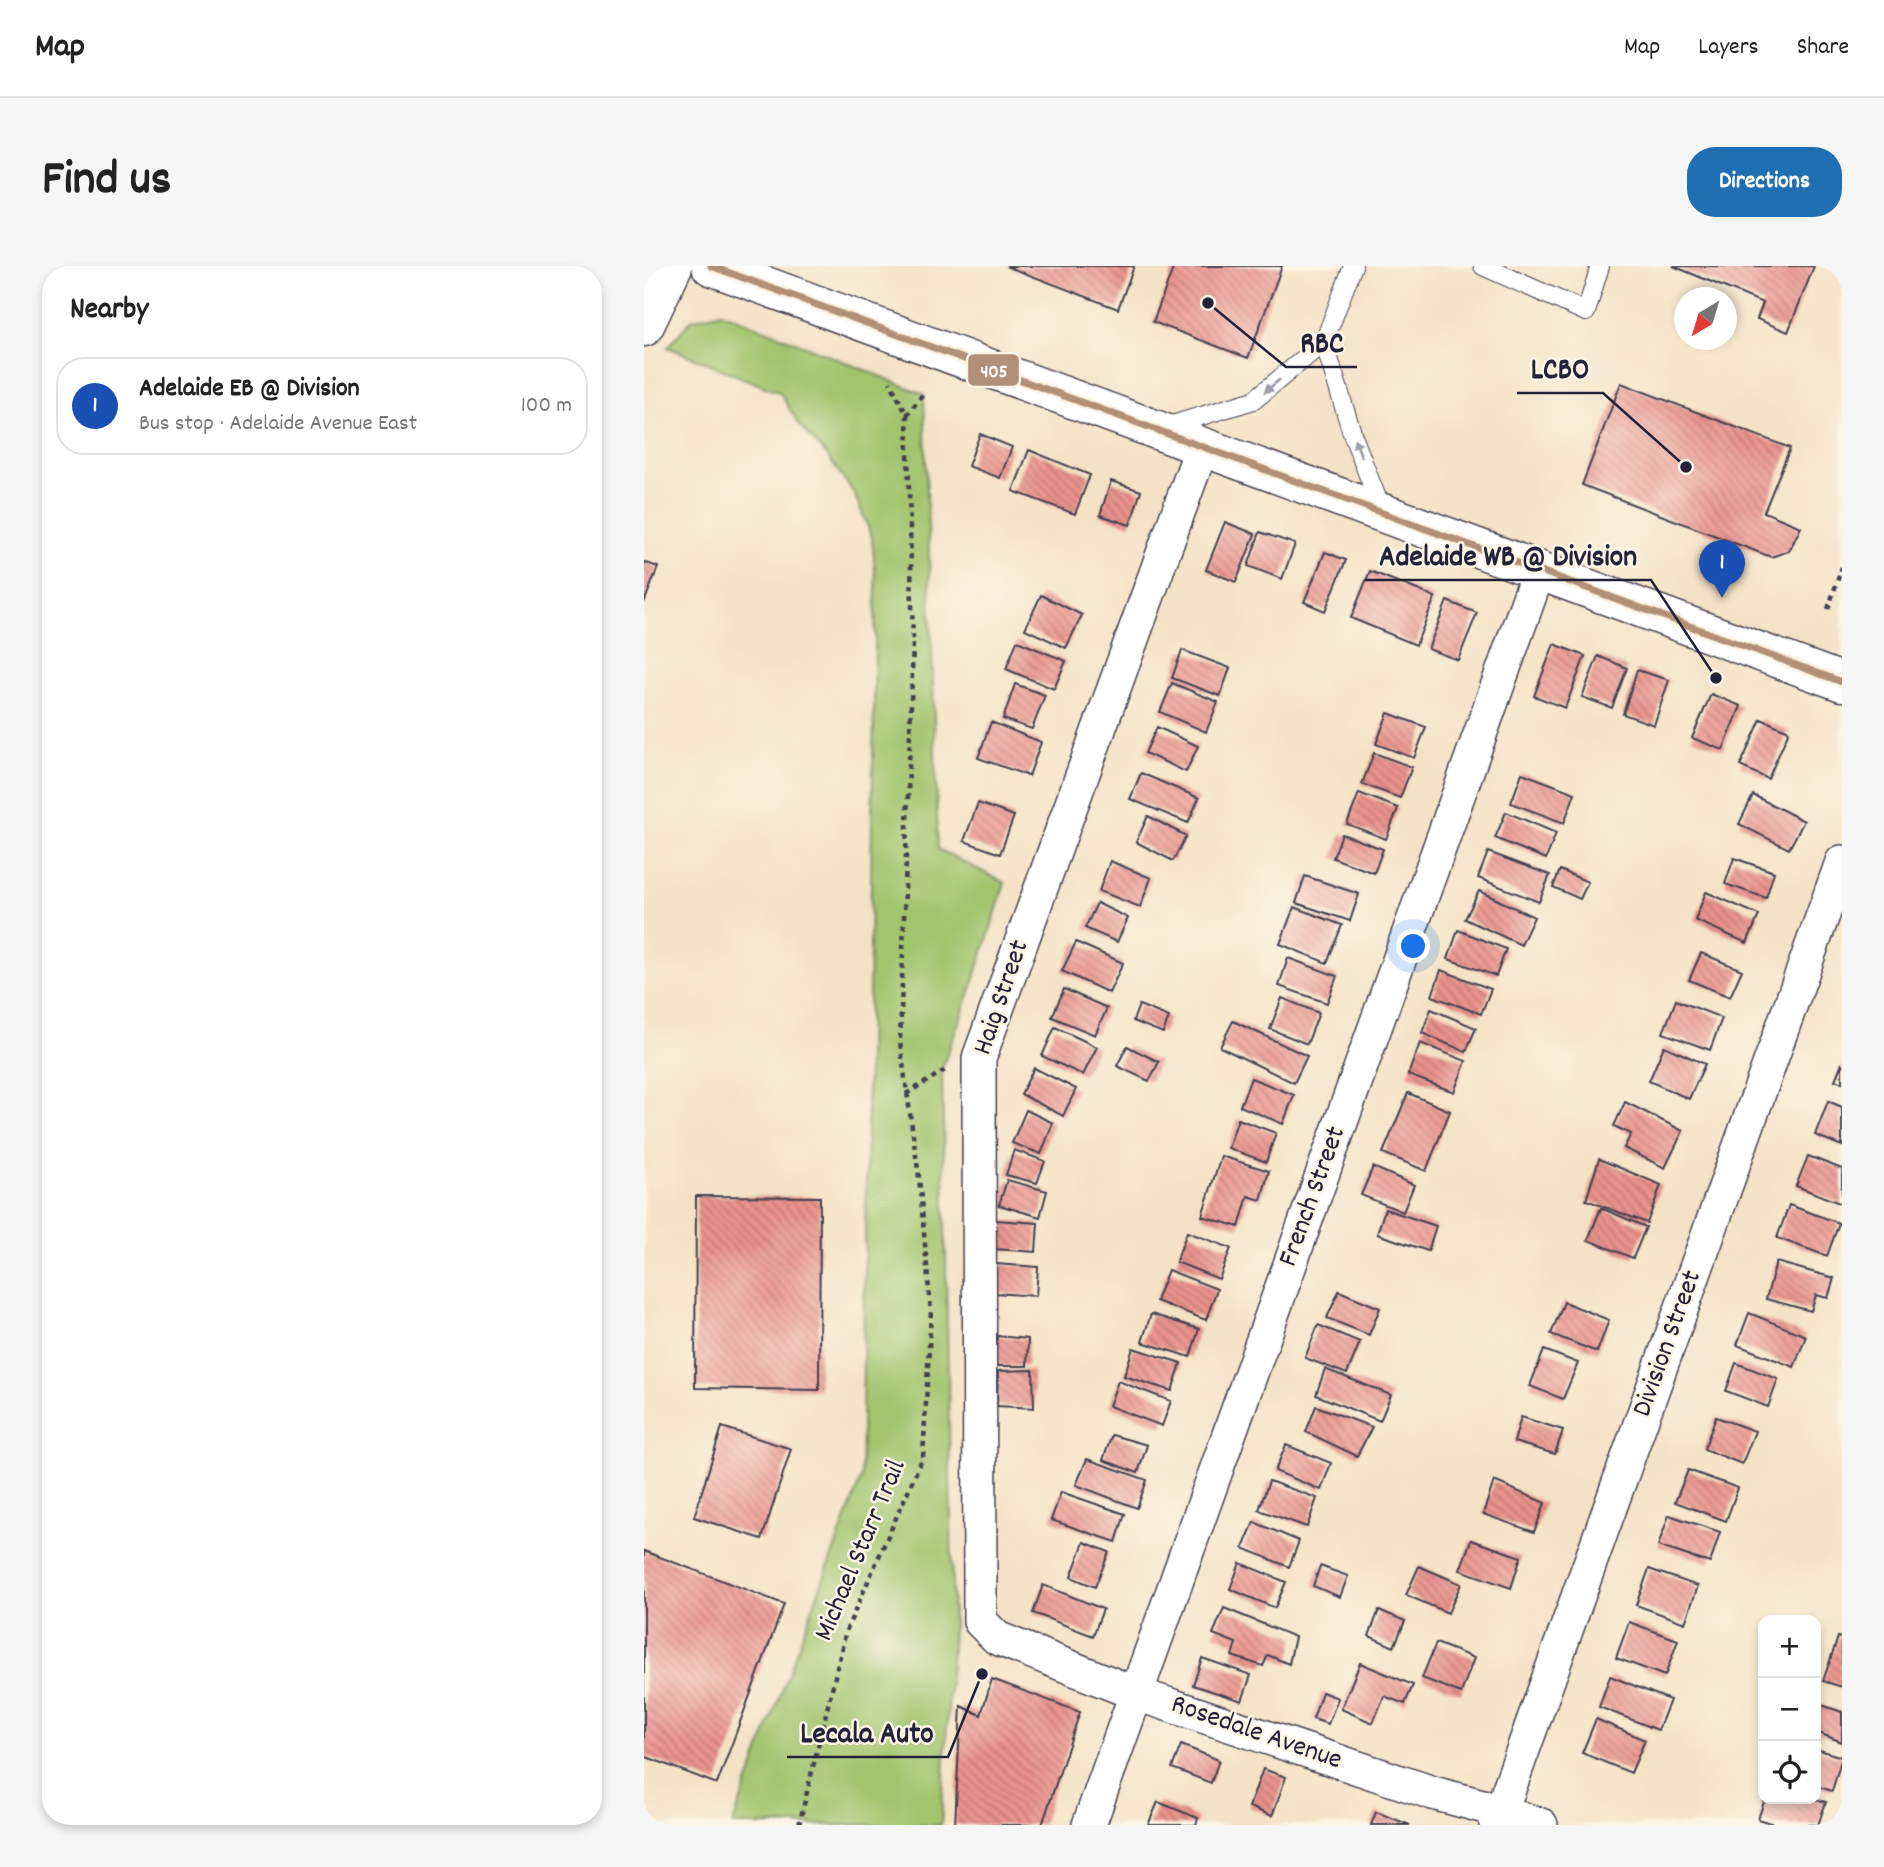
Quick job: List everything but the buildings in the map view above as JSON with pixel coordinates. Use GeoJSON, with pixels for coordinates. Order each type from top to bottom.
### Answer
{"type":"FeatureCollection","features":[{"type":"Feature","properties":{"kind":"main road"},"geometry":{"type":"LineString","coordinates":[[644,327],[673,266]]}},
{"type":"Feature","properties":{"kind":"main road"},"geometry":{"type":"LineString","coordinates":[[711,266],[1842,682]]}},
{"type":"Feature","properties":{"kind":"street","name":"Haig Street"},"geometry":{"type":"LineString","coordinates":[[980,1621],[979,1058],[1202,447]]}},
{"type":"Feature","properties":{"kind":"street","name":"French Street"},"geometry":{"type":"LineString","coordinates":[[1089,1825],[1539,570]]}},
{"type":"Feature","properties":{"kind":"street","name":"Division Street"},"geometry":{"type":"LineString","coordinates":[[1499,1818],[1842,862]]}},
{"type":"Feature","properties":{"kind":"street","name":"Rosedale Avenue"},"geometry":{"type":"LineString","coordinates":[[980,1621],[997,1638],[1137,1694],[1433,1793],[1499,1818],[1541,1825]]}},
{"type":"Feature","properties":{"kind":"lane"},"geometry":{"type":"LineString","coordinates":[[1155,429],[1254,400],[1324,342],[1353,266]]}},
{"type":"Feature","properties":{"kind":"lane"},"geometry":{"type":"LineString","coordinates":[[1483,266],[1586,312],[1600,266]]}},
{"type":"Feature","properties":{"kind":"lane"},"geometry":{"type":"LineString","coordinates":[[1324,342],[1353,436],[1382,512]]}},
{"type":"Feature","properties":{"kind":"path"},"geometry":{"type":"LineString","coordinates":[[890,382],[907,415],[923,394]]}},
{"type":"Feature","properties":{"kind":"path","name":"Michael Starr Trail"},"geometry":{"type":"LineString","coordinates":[[799,1825],[846,1631],[923,1457],[931,1312],[919,1177],[900,1042],[913,642],[907,415]]}},
{"type":"Feature","properties":{"kind":"path"},"geometry":{"type":"LineString","coordinates":[[1828,609],[1842,567]]}},
{"type":"Feature","properties":{"kind":"green space"},"geometry":{"type":"Polygon","coordinates":[[[721,312],[924,394],[938,849],[1005,883],[974,981],[942,1068],[953,1629],[941,1825],[732,1825],[861,1478],[876,584],[872,537],[854,493],[825,453],[800,426],[780,393],[668,347],[691,320],[721,312]]]}},
{"type":"Feature","properties":{"kind":"transit line","name":"405"},"geometry":{"type":"LineString","coordinates":[[711,266],[1842,682]]}},
{"type":"Feature","properties":{"kind":"place","name":"RBC"},"geometry":{"type":"Point","coordinates":[1208,303]}},
{"type":"Feature","properties":{"kind":"place","name":"LCBO"},"geometry":{"type":"Point","coordinates":[1686,467]}},
{"type":"Feature","properties":{"kind":"place","name":"Adelaide EB @ Division"},"geometry":{"type":"Point","coordinates":[1722,598]}},
{"type":"Feature","properties":{"kind":"place","name":"Adelaide WB @ Division"},"geometry":{"type":"Point","coordinates":[1716,678]}},
{"type":"Feature","properties":{"kind":"place","name":"Lecala Auto"},"geometry":{"type":"Point","coordinates":[982,1674]}}]}
